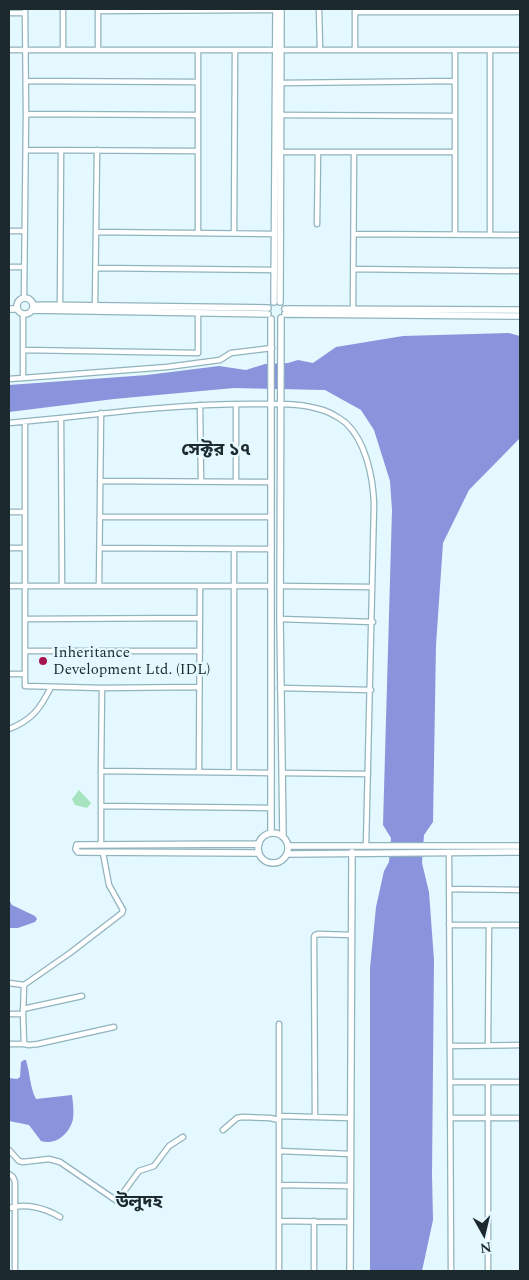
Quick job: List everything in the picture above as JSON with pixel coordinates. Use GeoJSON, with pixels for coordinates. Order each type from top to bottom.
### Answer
{"type":"FeatureCollection","features":[{"type":"Feature","properties":{"kind":"street"},"geometry":{"type":"LineString","coordinates":[[63,9],[63,50]]}},
{"type":"Feature","properties":{"kind":"street"},"geometry":{"type":"LineString","coordinates":[[98,50],[98,10],[278,9]]}},
{"type":"Feature","properties":{"kind":"street"},"geometry":{"type":"LineString","coordinates":[[278,9],[282,50],[282,83],[274,234],[274,270],[277,302],[284,314],[280,348],[280,688],[283,836],[288,846],[287,854],[281,861],[272,862],[263,859],[259,853],[259,844],[263,837],[271,833],[283,836]]}},
{"type":"Feature","properties":{"kind":"street"},"geometry":{"type":"LineString","coordinates":[[271,833],[272,348],[269,314],[277,302],[278,152],[275,50],[278,9]]}},
{"type":"Feature","properties":{"kind":"street"},"geometry":{"type":"LineString","coordinates":[[319,9],[320,50]]}},
{"type":"Feature","properties":{"kind":"street"},"geometry":{"type":"LineString","coordinates":[[355,49],[355,10],[520,12]]}},
{"type":"Feature","properties":{"kind":"street"},"geometry":{"type":"LineString","coordinates":[[9,12],[25,11],[24,298]]}},
{"type":"Feature","properties":{"kind":"street"},"geometry":{"type":"LineString","coordinates":[[9,50],[520,50]]}},
{"type":"Feature","properties":{"kind":"street"},"geometry":{"type":"LineString","coordinates":[[198,50],[198,233]]}},
{"type":"Feature","properties":{"kind":"street"},"geometry":{"type":"LineString","coordinates":[[234,233],[235,50]]}},
{"type":"Feature","properties":{"kind":"street"},"geometry":{"type":"LineString","coordinates":[[455,50],[455,233]]}},
{"type":"Feature","properties":{"kind":"street"},"geometry":{"type":"LineString","coordinates":[[490,50],[490,235]]}},
{"type":"Feature","properties":{"kind":"street"},"geometry":{"type":"LineString","coordinates":[[26,81],[198,82]]}},
{"type":"Feature","properties":{"kind":"street"},"geometry":{"type":"LineString","coordinates":[[282,83],[454,81]]}},
{"type":"Feature","properties":{"kind":"street"},"geometry":{"type":"LineString","coordinates":[[26,114],[198,115]]}},
{"type":"Feature","properties":{"kind":"street"},"geometry":{"type":"LineString","coordinates":[[281,115],[454,116]]}},
{"type":"Feature","properties":{"kind":"street"},"geometry":{"type":"LineString","coordinates":[[26,150],[198,151]]}},
{"type":"Feature","properties":{"kind":"street"},"geometry":{"type":"LineString","coordinates":[[60,305],[61,150]]}},
{"type":"Feature","properties":{"kind":"street"},"geometry":{"type":"LineString","coordinates":[[95,306],[97,150]]}},
{"type":"Feature","properties":{"kind":"street"},"geometry":{"type":"LineString","coordinates":[[278,152],[454,152]]}},
{"type":"Feature","properties":{"kind":"street"},"geometry":{"type":"LineString","coordinates":[[317,224],[318,152]]}},
{"type":"Feature","properties":{"kind":"street"},"geometry":{"type":"LineString","coordinates":[[352,309],[354,152]]}},
{"type":"Feature","properties":{"kind":"street"},"geometry":{"type":"LineString","coordinates":[[9,231],[24,231]]}},
{"type":"Feature","properties":{"kind":"street"},"geometry":{"type":"LineString","coordinates":[[96,232],[274,234]]}},
{"type":"Feature","properties":{"kind":"street"},"geometry":{"type":"LineString","coordinates":[[354,234],[455,233],[520,235]]}},
{"type":"Feature","properties":{"kind":"street"},"geometry":{"type":"LineString","coordinates":[[9,267],[24,267]]}},
{"type":"Feature","properties":{"kind":"street"},"geometry":{"type":"LineString","coordinates":[[96,268],[274,270]]}},
{"type":"Feature","properties":{"kind":"street"},"geometry":{"type":"LineString","coordinates":[[353,269],[520,271]]}},
{"type":"Feature","properties":{"kind":"street"},"geometry":{"type":"LineString","coordinates":[[9,309],[17,306],[20,300],[24,298]]}},
{"type":"Feature","properties":{"kind":"street"},"geometry":{"type":"LineString","coordinates":[[24,298],[30,300],[32,307],[28,313],[24,314]]}},
{"type":"Feature","properties":{"kind":"street"},"geometry":{"type":"LineString","coordinates":[[9,304],[17,306],[24,314],[23,378]]}},
{"type":"Feature","properties":{"kind":"street"},"geometry":{"type":"LineString","coordinates":[[32,307],[60,305],[95,306],[269,314],[276,320],[284,314],[352,309],[520,310]]}},
{"type":"Feature","properties":{"kind":"street"},"geometry":{"type":"LineString","coordinates":[[32,307],[269,314]]}},
{"type":"Feature","properties":{"kind":"street"},"geometry":{"type":"LineString","coordinates":[[24,350],[198,353],[198,313]]}},
{"type":"Feature","properties":{"kind":"street"},"geometry":{"type":"LineString","coordinates":[[284,314],[520,316]]}},
{"type":"Feature","properties":{"kind":"street"},"geometry":{"type":"LineString","coordinates":[[9,380],[167,367],[220,360],[231,353],[272,348]]}},
{"type":"Feature","properties":{"kind":"street"},"geometry":{"type":"LineString","coordinates":[[9,423],[200,405],[280,403],[312,407],[326,411],[347,424],[357,437],[369,469],[374,495],[373,622],[366,846]]}},
{"type":"Feature","properties":{"kind":"street"},"geometry":{"type":"LineString","coordinates":[[236,404],[236,481]]}},
{"type":"Feature","properties":{"kind":"street"},"geometry":{"type":"LineString","coordinates":[[200,405],[201,481]]}},
{"type":"Feature","properties":{"kind":"street"},"geometry":{"type":"LineString","coordinates":[[99,586],[101,413]]}},
{"type":"Feature","properties":{"kind":"street"},"geometry":{"type":"LineString","coordinates":[[61,418],[62,586]]}},
{"type":"Feature","properties":{"kind":"street"},"geometry":{"type":"LineString","coordinates":[[25,422],[25,686],[102,688],[199,687]]}},
{"type":"Feature","properties":{"kind":"street"},"geometry":{"type":"LineString","coordinates":[[100,481],[272,482]]}},
{"type":"Feature","properties":{"kind":"street"},"geometry":{"type":"LineString","coordinates":[[9,512],[25,512]]}},
{"type":"Feature","properties":{"kind":"street"},"geometry":{"type":"LineString","coordinates":[[100,517],[271,517]]}},
{"type":"Feature","properties":{"kind":"street"},"geometry":{"type":"LineString","coordinates":[[9,548],[25,548]]}},
{"type":"Feature","properties":{"kind":"street"},"geometry":{"type":"LineString","coordinates":[[100,548],[271,549]]}},
{"type":"Feature","properties":{"kind":"street"},"geometry":{"type":"LineString","coordinates":[[234,549],[234,772]]}},
{"type":"Feature","properties":{"kind":"street"},"geometry":{"type":"LineString","coordinates":[[9,586],[271,586]]}},
{"type":"Feature","properties":{"kind":"street"},"geometry":{"type":"LineString","coordinates":[[199,771],[200,586]]}},
{"type":"Feature","properties":{"kind":"street"},"geometry":{"type":"LineString","coordinates":[[280,586],[372,587]]}},
{"type":"Feature","properties":{"kind":"street"},"geometry":{"type":"LineString","coordinates":[[25,619],[200,618]]}},
{"type":"Feature","properties":{"kind":"street"},"geometry":{"type":"LineString","coordinates":[[280,619],[373,622]]}},
{"type":"Feature","properties":{"kind":"street"},"geometry":{"type":"LineString","coordinates":[[25,650],[200,652]]}},
{"type":"Feature","properties":{"kind":"street"},"geometry":{"type":"LineString","coordinates":[[9,674],[25,674]]}},
{"type":"Feature","properties":{"kind":"street"},"geometry":{"type":"LineString","coordinates":[[9,729],[30,718],[42,705],[51,687]]}},
{"type":"Feature","properties":{"kind":"street"},"geometry":{"type":"LineString","coordinates":[[101,844],[102,688]]}},
{"type":"Feature","properties":{"kind":"street"},"geometry":{"type":"LineString","coordinates":[[280,688],[371,690]]}},
{"type":"Feature","properties":{"kind":"street"},"geometry":{"type":"LineString","coordinates":[[102,771],[271,772]]}},
{"type":"Feature","properties":{"kind":"street"},"geometry":{"type":"LineString","coordinates":[[282,773],[368,774]]}},
{"type":"Feature","properties":{"kind":"street"},"geometry":{"type":"LineString","coordinates":[[101,806],[271,808]]}},
{"type":"Feature","properties":{"kind":"street"},"geometry":{"type":"LineString","coordinates":[[259,844],[80,844],[77,845],[76,849],[78,852],[103,853],[259,853]]}},
{"type":"Feature","properties":{"kind":"street"},"geometry":{"type":"LineString","coordinates":[[287,854],[352,852],[438,845],[520,852]]}},
{"type":"Feature","properties":{"kind":"street"},"geometry":{"type":"LineString","coordinates":[[288,846],[366,846],[374,849],[439,852],[520,846]]}},
{"type":"Feature","properties":{"kind":"street"},"geometry":{"type":"LineString","coordinates":[[350,1271],[352,852]]}},
{"type":"Feature","properties":{"kind":"street"},"geometry":{"type":"LineString","coordinates":[[449,852],[450,1271]]}},
{"type":"Feature","properties":{"kind":"street"},"geometry":{"type":"LineString","coordinates":[[9,983],[24,985],[70,953],[122,912],[109,885],[103,853]]}},
{"type":"Feature","properties":{"kind":"street"},"geometry":{"type":"LineString","coordinates":[[449,889],[520,890]]}},
{"type":"Feature","properties":{"kind":"street"},"geometry":{"type":"LineString","coordinates":[[449,925],[520,925]]}},
{"type":"Feature","properties":{"kind":"street"},"geometry":{"type":"LineString","coordinates":[[488,1046],[489,925]]}},
{"type":"Feature","properties":{"kind":"street"},"geometry":{"type":"LineString","coordinates":[[315,1117],[314,937],[319,934],[351,934]]}},
{"type":"Feature","properties":{"kind":"street"},"geometry":{"type":"LineString","coordinates":[[24,985],[24,1044]]}},
{"type":"Feature","properties":{"kind":"street"},"geometry":{"type":"LineString","coordinates":[[9,1014],[82,996]]}},
{"type":"Feature","properties":{"kind":"street"},"geometry":{"type":"LineString","coordinates":[[279,1024],[279,1271]]}},
{"type":"Feature","properties":{"kind":"street"},"geometry":{"type":"LineString","coordinates":[[9,1044],[38,1044],[114,1027]]}},
{"type":"Feature","properties":{"kind":"street"},"geometry":{"type":"LineString","coordinates":[[450,1046],[520,1045]]}},
{"type":"Feature","properties":{"kind":"street"},"geometry":{"type":"LineString","coordinates":[[450,1082],[520,1082]]}},
{"type":"Feature","properties":{"kind":"street"},"geometry":{"type":"LineString","coordinates":[[488,1082],[488,1271]]}},
{"type":"Feature","properties":{"kind":"street"},"geometry":{"type":"LineString","coordinates":[[223,1130],[242,1117],[350,1118]]}},
{"type":"Feature","properties":{"kind":"street"},"geometry":{"type":"LineString","coordinates":[[450,1118],[520,1118]]}},
{"type":"Feature","properties":{"kind":"street"},"geometry":{"type":"LineString","coordinates":[[9,1150],[19,1161],[23,1162],[49,1159],[60,1162],[117,1201],[139,1171],[154,1166],[169,1146],[183,1137]]}},
{"type":"Feature","properties":{"kind":"street"},"geometry":{"type":"LineString","coordinates":[[280,1152],[350,1154]]}},
{"type":"Feature","properties":{"kind":"street"},"geometry":{"type":"LineString","coordinates":[[9,1174],[15,1182],[15,1271]]}},
{"type":"Feature","properties":{"kind":"street"},"geometry":{"type":"LineString","coordinates":[[279,1185],[350,1186]]}},
{"type":"Feature","properties":{"kind":"street"},"geometry":{"type":"LineString","coordinates":[[9,1208],[15,1206],[42,1208],[60,1217]]}},
{"type":"Feature","properties":{"kind":"street"},"geometry":{"type":"LineString","coordinates":[[280,1220],[350,1222]]}},
{"type":"Feature","properties":{"kind":"street"},"geometry":{"type":"LineString","coordinates":[[314,1221],[314,1271]]}},
{"type":"Feature","properties":{"kind":"green space"},"geometry":{"type":"Polygon","coordinates":[[[79,790],[91,803],[87,808],[75,805],[72,799],[79,790]]]}},
{"type":"Feature","properties":{"kind":"water"},"geometry":{"type":"Polygon","coordinates":[[[509,333],[520,336],[520,438],[469,490],[443,543],[436,645],[433,822],[424,835],[422,863],[429,892],[434,960],[433,1220],[422,1271],[370,1271],[370,968],[376,907],[384,871],[389,862],[391,838],[383,825],[392,510],[390,481],[374,430],[361,410],[325,390],[234,388],[114,399],[9,412],[9,385],[147,375],[219,366],[246,370],[265,364],[288,363],[298,360],[313,363],[336,347],[403,336],[509,333]]]}},
{"type":"Feature","properties":{"kind":"water"},"geometry":{"type":"Polygon","coordinates":[[[9,900],[12,905],[35,916],[37,919],[35,922],[18,928],[9,928],[9,900]]]}},
{"type":"Feature","properties":{"kind":"water"},"geometry":{"type":"Polygon","coordinates":[[[26,1060],[32,1090],[36,1099],[72,1095],[73,1119],[69,1129],[52,1142],[41,1141],[29,1125],[9,1121],[9,1078],[17,1079],[20,1077],[21,1062],[26,1060]]]}},
{"type":"Feature","properties":{"kind":"place","name":"Inheritance Development Ltd. (IDL)"},"geometry":{"type":"Point","coordinates":[43,661]}},
{"type":"Feature","properties":{"kind":"district","name":"সেক্টর ১৭"},"geometry":{"type":"Point","coordinates":[216,449]}},
{"type":"Feature","properties":{"kind":"district","name":"উলুদহ"},"geometry":{"type":"Point","coordinates":[139,1201]}}]}
